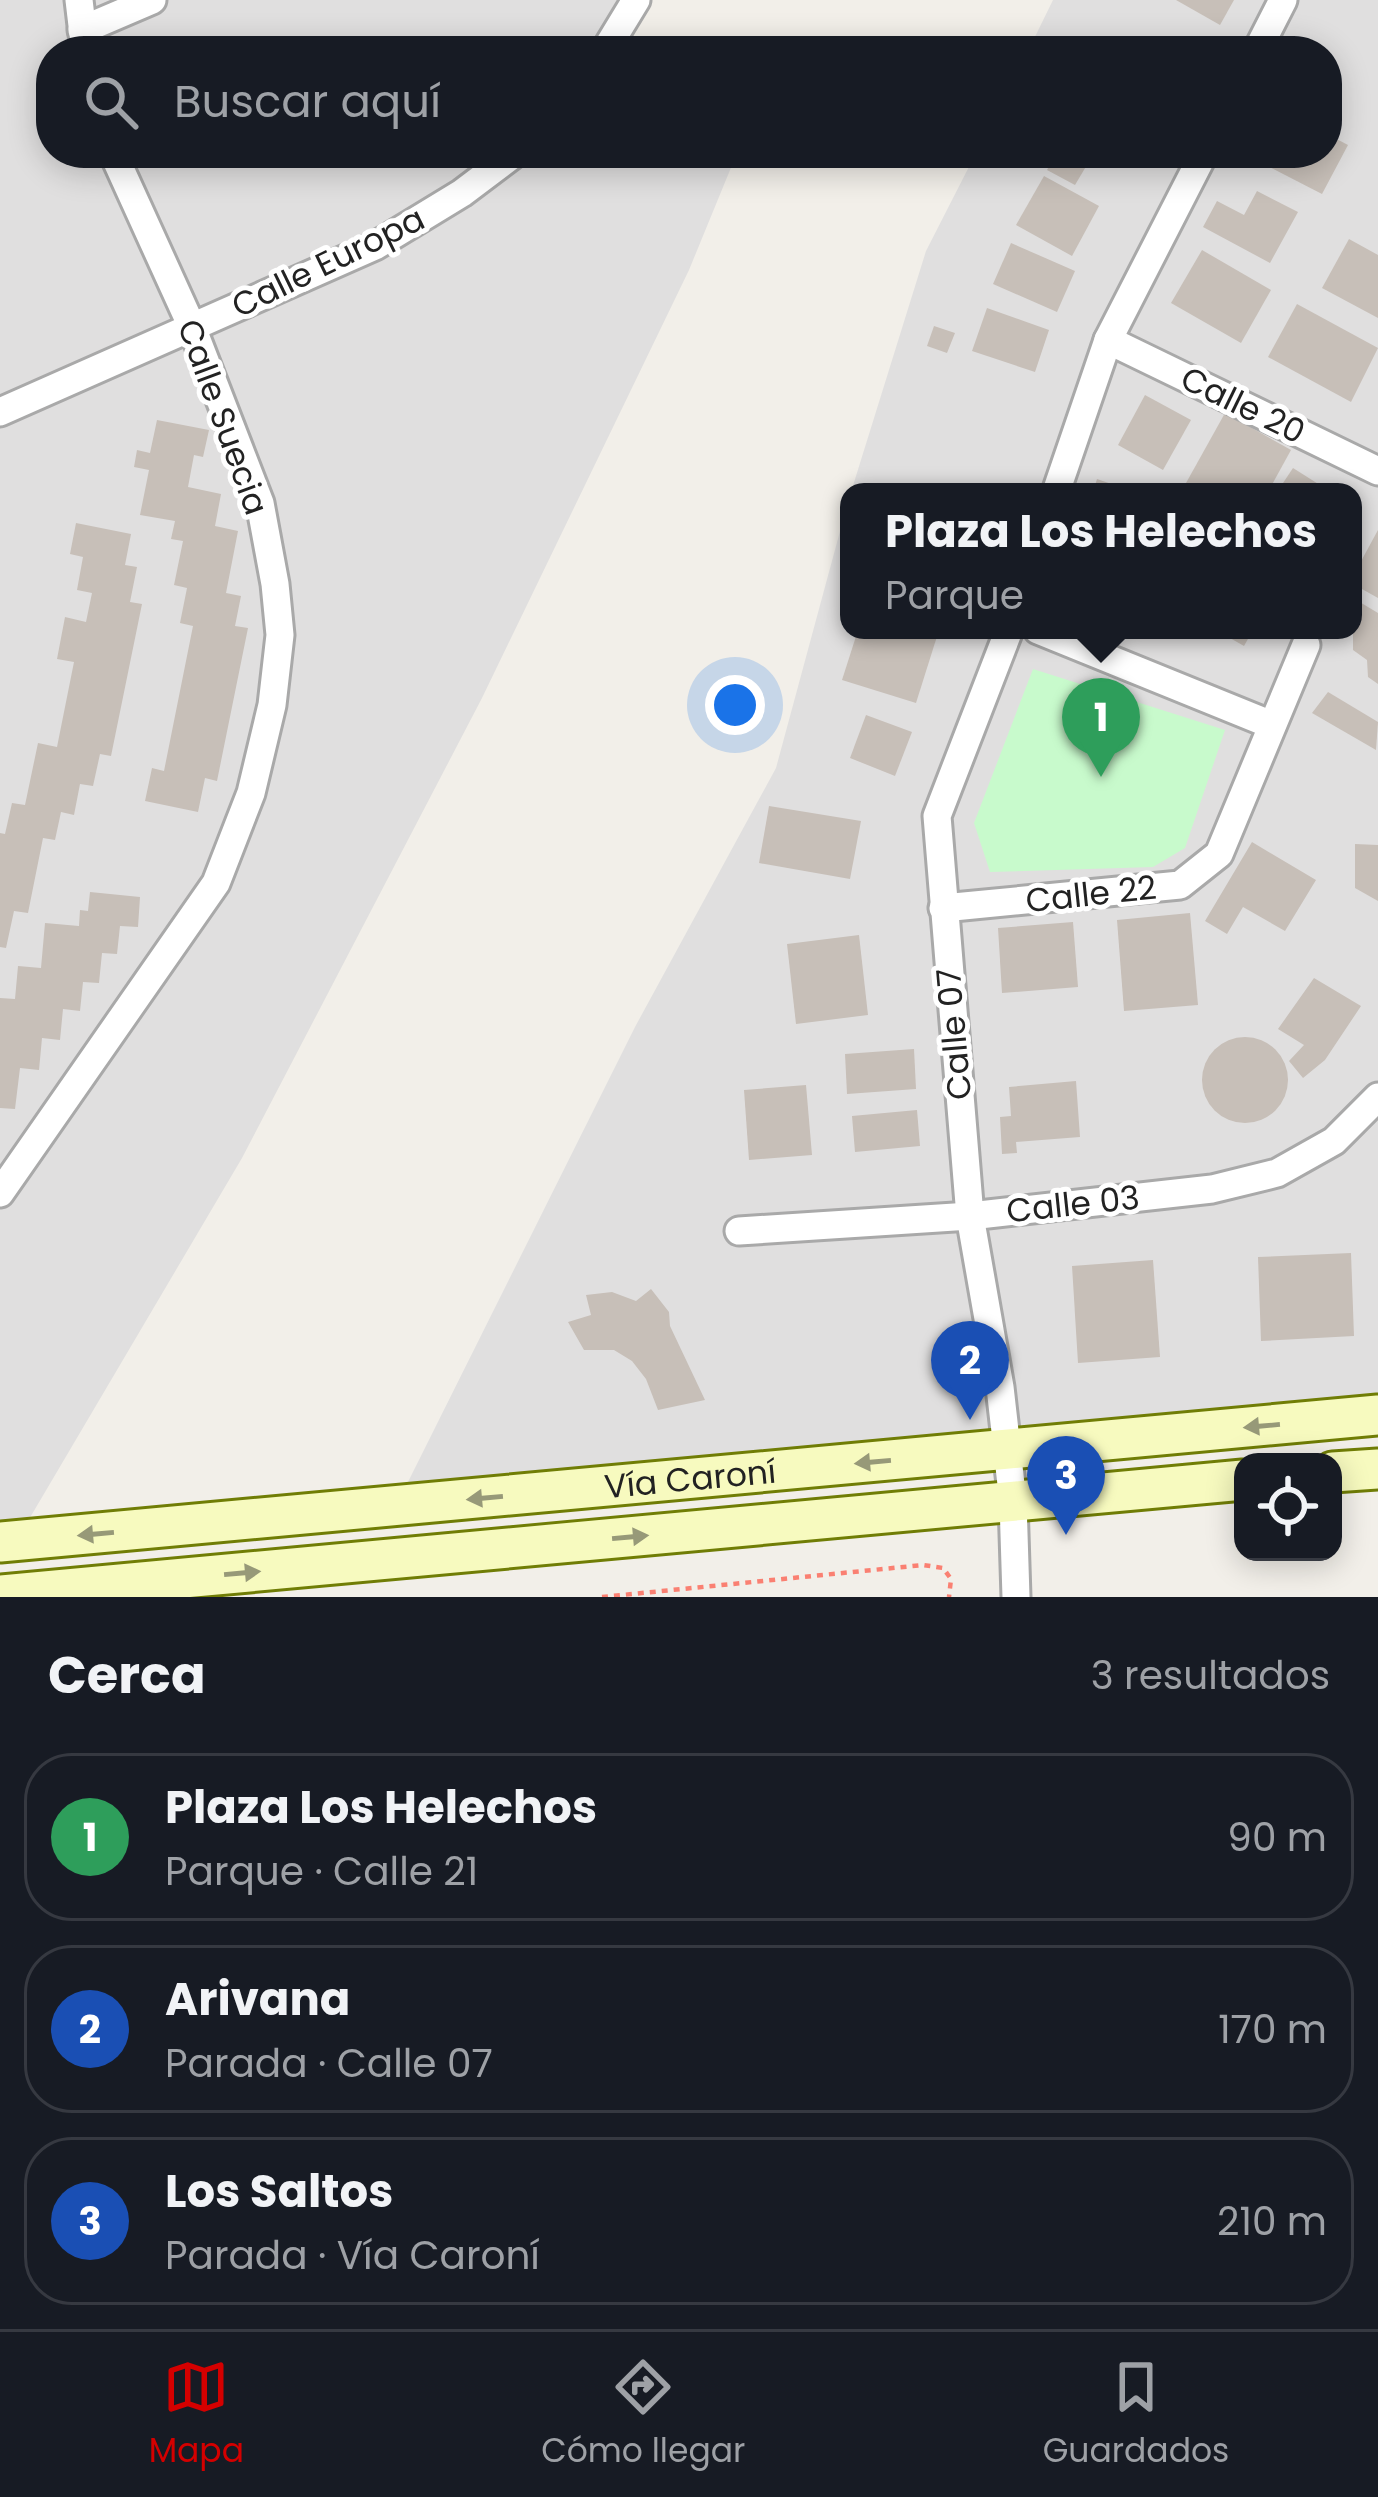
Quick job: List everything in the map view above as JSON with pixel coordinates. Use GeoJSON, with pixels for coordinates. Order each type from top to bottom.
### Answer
{"type":"FeatureCollection","features":[{"type":"Feature","properties":{"kind":"main road","name":"Vía Caroní"},"geometry":{"type":"LineString","coordinates":[[0,1542],[1378,1415]]}},
{"type":"Feature","properties":{"kind":"main road"},"geometry":{"type":"LineString","coordinates":[[1342,1471],[1378,1468]]}},
{"type":"Feature","properties":{"kind":"main road","name":"Vía Caroní"},"geometry":{"type":"LineString","coordinates":[[0,1595],[1234,1481]]}},
{"type":"Feature","properties":{"kind":"street"},"geometry":{"type":"LineString","coordinates":[[79,0],[84,36]]}},
{"type":"Feature","properties":{"kind":"street"},"geometry":{"type":"LineString","coordinates":[[91,36],[152,0]]}},
{"type":"Feature","properties":{"kind":"street"},"geometry":{"type":"LineString","coordinates":[[613,36],[636,0]]}},
{"type":"Feature","properties":{"kind":"street"},"geometry":{"type":"LineString","coordinates":[[1264,36],[1283,0]]}},
{"type":"Feature","properties":{"kind":"street","name":"Calle Suecia"},"geometry":{"type":"LineString","coordinates":[[0,1193],[216,883],[251,793],[272,705],[280,635],[260,503],[192,327],[120,168]]}},
{"type":"Feature","properties":{"kind":"street","name":"Calle Europa"},"geometry":{"type":"LineString","coordinates":[[0,412],[375,246],[495,168]]}},
{"type":"Feature","properties":{"kind":"street"},"geometry":{"type":"LineString","coordinates":[[1059,483],[1108,340],[1196,168]]}},
{"type":"Feature","properties":{"kind":"street","name":"Calle 20"},"geometry":{"type":"LineString","coordinates":[[1108,340],[1377,467]]}},
{"type":"Feature","properties":{"kind":"street","name":"Calle 07"},"geometry":{"type":"LineString","coordinates":[[1006,639],[937,816],[970,1216],[1000,1387],[1013,1502],[1016,1597]]}},
{"type":"Feature","properties":{"kind":"street"},"geometry":{"type":"LineString","coordinates":[[1060,639],[1273,725]]}},
{"type":"Feature","properties":{"kind":"street","name":"Calle 22"},"geometry":{"type":"LineString","coordinates":[[944,908],[1180,885],[1219,854],[1306,645]]}},
{"type":"Feature","properties":{"kind":"street","name":"Calle 03"},"geometry":{"type":"LineString","coordinates":[[739,1231],[970,1216],[1213,1189],[1277,1173],[1334,1141],[1378,1097]]}},
{"type":"Feature","properties":{"kind":"path"},"geometry":{"type":"LineString","coordinates":[[602,1597],[922,1565],[943,1568],[951,1579],[949,1597]]}},
{"type":"Feature","properties":{"kind":"shaded area"},"geometry":{"type":"Polygon","coordinates":[[[0,0],[636,0],[614,36],[36,36],[36,168],[731,168],[689,270],[482,698],[242,1158],[15,1543],[0,1545],[0,0]]]}},
{"type":"Feature","properties":{"kind":"shaded area"},"geometry":{"type":"Polygon","coordinates":[[[1053,0],[1378,0],[1378,1409],[398,1502],[635,1027],[776,768],[840,531],[840,639],[1362,639],[1362,483],[854,483],[926,251],[968,168],[1342,168],[1342,36],[1035,36],[1053,0]]]}},
{"type":"Feature","properties":{"kind":"green space"},"geometry":{"type":"Polygon","coordinates":[[[1033,669],[1225,730],[1185,848],[1153,867],[990,872],[974,823],[1033,669]]]}},
{"type":"Feature","properties":{"kind":"building"},"geometry":{"type":"Polygon","coordinates":[[[1176,0],[1234,0],[1220,25],[1176,0]]]}},
{"type":"Feature","properties":{"kind":"building"},"geometry":{"type":"Polygon","coordinates":[[[1048,168],[1085,168],[1075,185],[1048,168]]]}},
{"type":"Feature","properties":{"kind":"building"},"geometry":{"type":"Polygon","coordinates":[[[1272,168],[1336,168],[1322,194],[1272,168]]]}},
{"type":"Feature","properties":{"kind":"building"},"geometry":{"type":"Polygon","coordinates":[[[1044,176],[1099,206],[1072,256],[1016,225],[1044,176]]]}},
{"type":"Feature","properties":{"kind":"building"},"geometry":{"type":"Polygon","coordinates":[[[1257,191],[1298,212],[1270,263],[1203,227],[1217,201],[1244,215],[1257,191]]]}},
{"type":"Feature","properties":{"kind":"building"},"geometry":{"type":"Polygon","coordinates":[[[1349,239],[1378,255],[1378,318],[1322,288],[1349,239]]]}},
{"type":"Feature","properties":{"kind":"building"},"geometry":{"type":"Polygon","coordinates":[[[1011,243],[1075,271],[1057,312],[993,284],[1011,243]]]}},
{"type":"Feature","properties":{"kind":"building"},"geometry":{"type":"Polygon","coordinates":[[[1202,250],[1271,290],[1241,343],[1171,303],[1202,250]]]}},
{"type":"Feature","properties":{"kind":"building"},"geometry":{"type":"Polygon","coordinates":[[[1297,304],[1378,348],[1351,402],[1268,357],[1297,304]]]}},
{"type":"Feature","properties":{"kind":"building"},"geometry":{"type":"Polygon","coordinates":[[[987,308],[1049,330],[1035,372],[972,351],[987,308]]]}},
{"type":"Feature","properties":{"kind":"building"},"geometry":{"type":"Polygon","coordinates":[[[934,326],[955,333],[947,353],[927,346],[934,326]]]}},
{"type":"Feature","properties":{"kind":"building"},"geometry":{"type":"Polygon","coordinates":[[[1145,395],[1191,420],[1163,470],[1118,445],[1145,395]]]}},
{"type":"Feature","properties":{"kind":"building"},"geometry":{"type":"Polygon","coordinates":[[[1225,413],[1291,450],[1273,483],[1186,483],[1225,413]]]}},
{"type":"Feature","properties":{"kind":"building"},"geometry":{"type":"Polygon","coordinates":[[[157,420],[209,430],[203,457],[194,455],[188,487],[221,494],[215,526],[238,531],[226,593],[241,596],[235,626],[248,628],[217,781],[205,778],[198,812],[145,801],[152,768],[164,771],[193,626],[180,623],[187,588],[174,585],[183,541],[171,539],[175,521],[140,515],[149,470],[134,467],[137,450],[150,453],[157,420]]]}},
{"type":"Feature","properties":{"kind":"building"},"geometry":{"type":"Polygon","coordinates":[[[1293,468],[1317,483],[1283,483],[1293,468]]]}},
{"type":"Feature","properties":{"kind":"building"},"geometry":{"type":"Polygon","coordinates":[[[76,523],[131,534],[125,565],[137,567],[130,602],[142,604],[111,756],[100,754],[93,786],[80,784],[74,815],[61,812],[55,840],[43,838],[28,913],[14,911],[6,948],[0,947],[0,833],[5,834],[12,803],[25,805],[38,743],[57,747],[74,662],[57,659],[65,617],[86,622],[92,593],[77,590],[83,557],[70,554],[76,523]]]}},
{"type":"Feature","properties":{"kind":"building"},"geometry":{"type":"Polygon","coordinates":[[[1378,530],[1378,598],[1362,589],[1362,559],[1378,530]]]}},
{"type":"Feature","properties":{"kind":"building"},"geometry":{"type":"Polygon","coordinates":[[[1362,603],[1378,613],[1378,684],[1368,677],[1367,660],[1353,650],[1353,639],[1362,639],[1362,603]]]}},
{"type":"Feature","properties":{"kind":"building"},"geometry":{"type":"Polygon","coordinates":[[[855,639],[936,639],[916,703],[842,680],[855,639]]]}},
{"type":"Feature","properties":{"kind":"building"},"geometry":{"type":"Polygon","coordinates":[[[1328,692],[1378,722],[1376,750],[1312,713],[1328,692]]]}},
{"type":"Feature","properties":{"kind":"building"},"geometry":{"type":"Polygon","coordinates":[[[866,715],[912,732],[895,776],[850,758],[866,715]]]}},
{"type":"Feature","properties":{"kind":"building"},"geometry":{"type":"Polygon","coordinates":[[[769,806],[861,821],[850,879],[759,863],[769,806]]]}},
{"type":"Feature","properties":{"kind":"building"},"geometry":{"type":"Polygon","coordinates":[[[1252,842],[1316,880],[1285,931],[1243,907],[1227,934],[1205,921],[1252,842]]]}},
{"type":"Feature","properties":{"kind":"building"},"geometry":{"type":"Polygon","coordinates":[[[1355,844],[1378,845],[1378,901],[1355,888],[1355,844]]]}},
{"type":"Feature","properties":{"kind":"building"},"geometry":{"type":"Polygon","coordinates":[[[90,892],[140,897],[138,927],[120,926],[117,954],[102,953],[99,983],[83,982],[80,1011],[63,1009],[60,1040],[42,1038],[39,1070],[20,1068],[15,1109],[0,1108],[0,998],[15,999],[18,966],[41,968],[45,923],[79,926],[80,910],[88,911],[90,892]]]}},
{"type":"Feature","properties":{"kind":"building"},"geometry":{"type":"Polygon","coordinates":[[[1190,913],[1198,1005],[1124,1011],[1117,920],[1190,913]]]}},
{"type":"Feature","properties":{"kind":"building"},"geometry":{"type":"Polygon","coordinates":[[[1073,922],[1078,987],[1002,993],[998,928],[1073,922]]]}},
{"type":"Feature","properties":{"kind":"building"},"geometry":{"type":"Polygon","coordinates":[[[859,935],[868,1015],[796,1024],[787,944],[859,935]]]}},
{"type":"Feature","properties":{"kind":"building"},"geometry":{"type":"Polygon","coordinates":[[[1314,978],[1361,1006],[1325,1060],[1303,1078],[1289,1061],[1304,1045],[1278,1029],[1314,978]]]}},
{"type":"Feature","properties":{"kind":"building"},"geometry":{"type":"Polygon","coordinates":[[[1245,1037],[1276,1049],[1288,1080],[1276,1111],[1245,1123],[1214,1111],[1202,1080],[1214,1049],[1245,1037]]]}},
{"type":"Feature","properties":{"kind":"building"},"geometry":{"type":"Polygon","coordinates":[[[914,1049],[916,1089],[847,1094],[845,1054],[914,1049]]]}},
{"type":"Feature","properties":{"kind":"building"},"geometry":{"type":"Polygon","coordinates":[[[1076,1081],[1080,1137],[1016,1142],[1017,1153],[1002,1154],[1000,1117],[1011,1116],[1009,1087],[1076,1081]]]}},
{"type":"Feature","properties":{"kind":"building"},"geometry":{"type":"Polygon","coordinates":[[[806,1085],[812,1155],[749,1160],[744,1090],[806,1085]]]}},
{"type":"Feature","properties":{"kind":"building"},"geometry":{"type":"Polygon","coordinates":[[[917,1110],[920,1146],[855,1152],[852,1116],[917,1110]]]}},
{"type":"Feature","properties":{"kind":"building"},"geometry":{"type":"Polygon","coordinates":[[[1351,1253],[1354,1336],[1261,1341],[1258,1257],[1351,1253]]]}},
{"type":"Feature","properties":{"kind":"building"},"geometry":{"type":"Polygon","coordinates":[[[1153,1260],[1160,1357],[1078,1363],[1072,1266],[1153,1260]]]}},
{"type":"Feature","properties":{"kind":"building"},"geometry":{"type":"Polygon","coordinates":[[[651,1289],[669,1312],[670,1326],[705,1400],[658,1410],[646,1379],[632,1361],[614,1350],[584,1350],[568,1322],[591,1315],[586,1295],[612,1292],[636,1301],[651,1289]]]}},
{"type":"Feature","properties":{"kind":"place","name":"Plaza Los Helechos"},"geometry":{"type":"Point","coordinates":[1101,777]}},
{"type":"Feature","properties":{"kind":"place","name":"Arivana"},"geometry":{"type":"Point","coordinates":[970,1420]}},
{"type":"Feature","properties":{"kind":"place","name":"Los Saltos"},"geometry":{"type":"Point","coordinates":[1066,1535]}}]}
